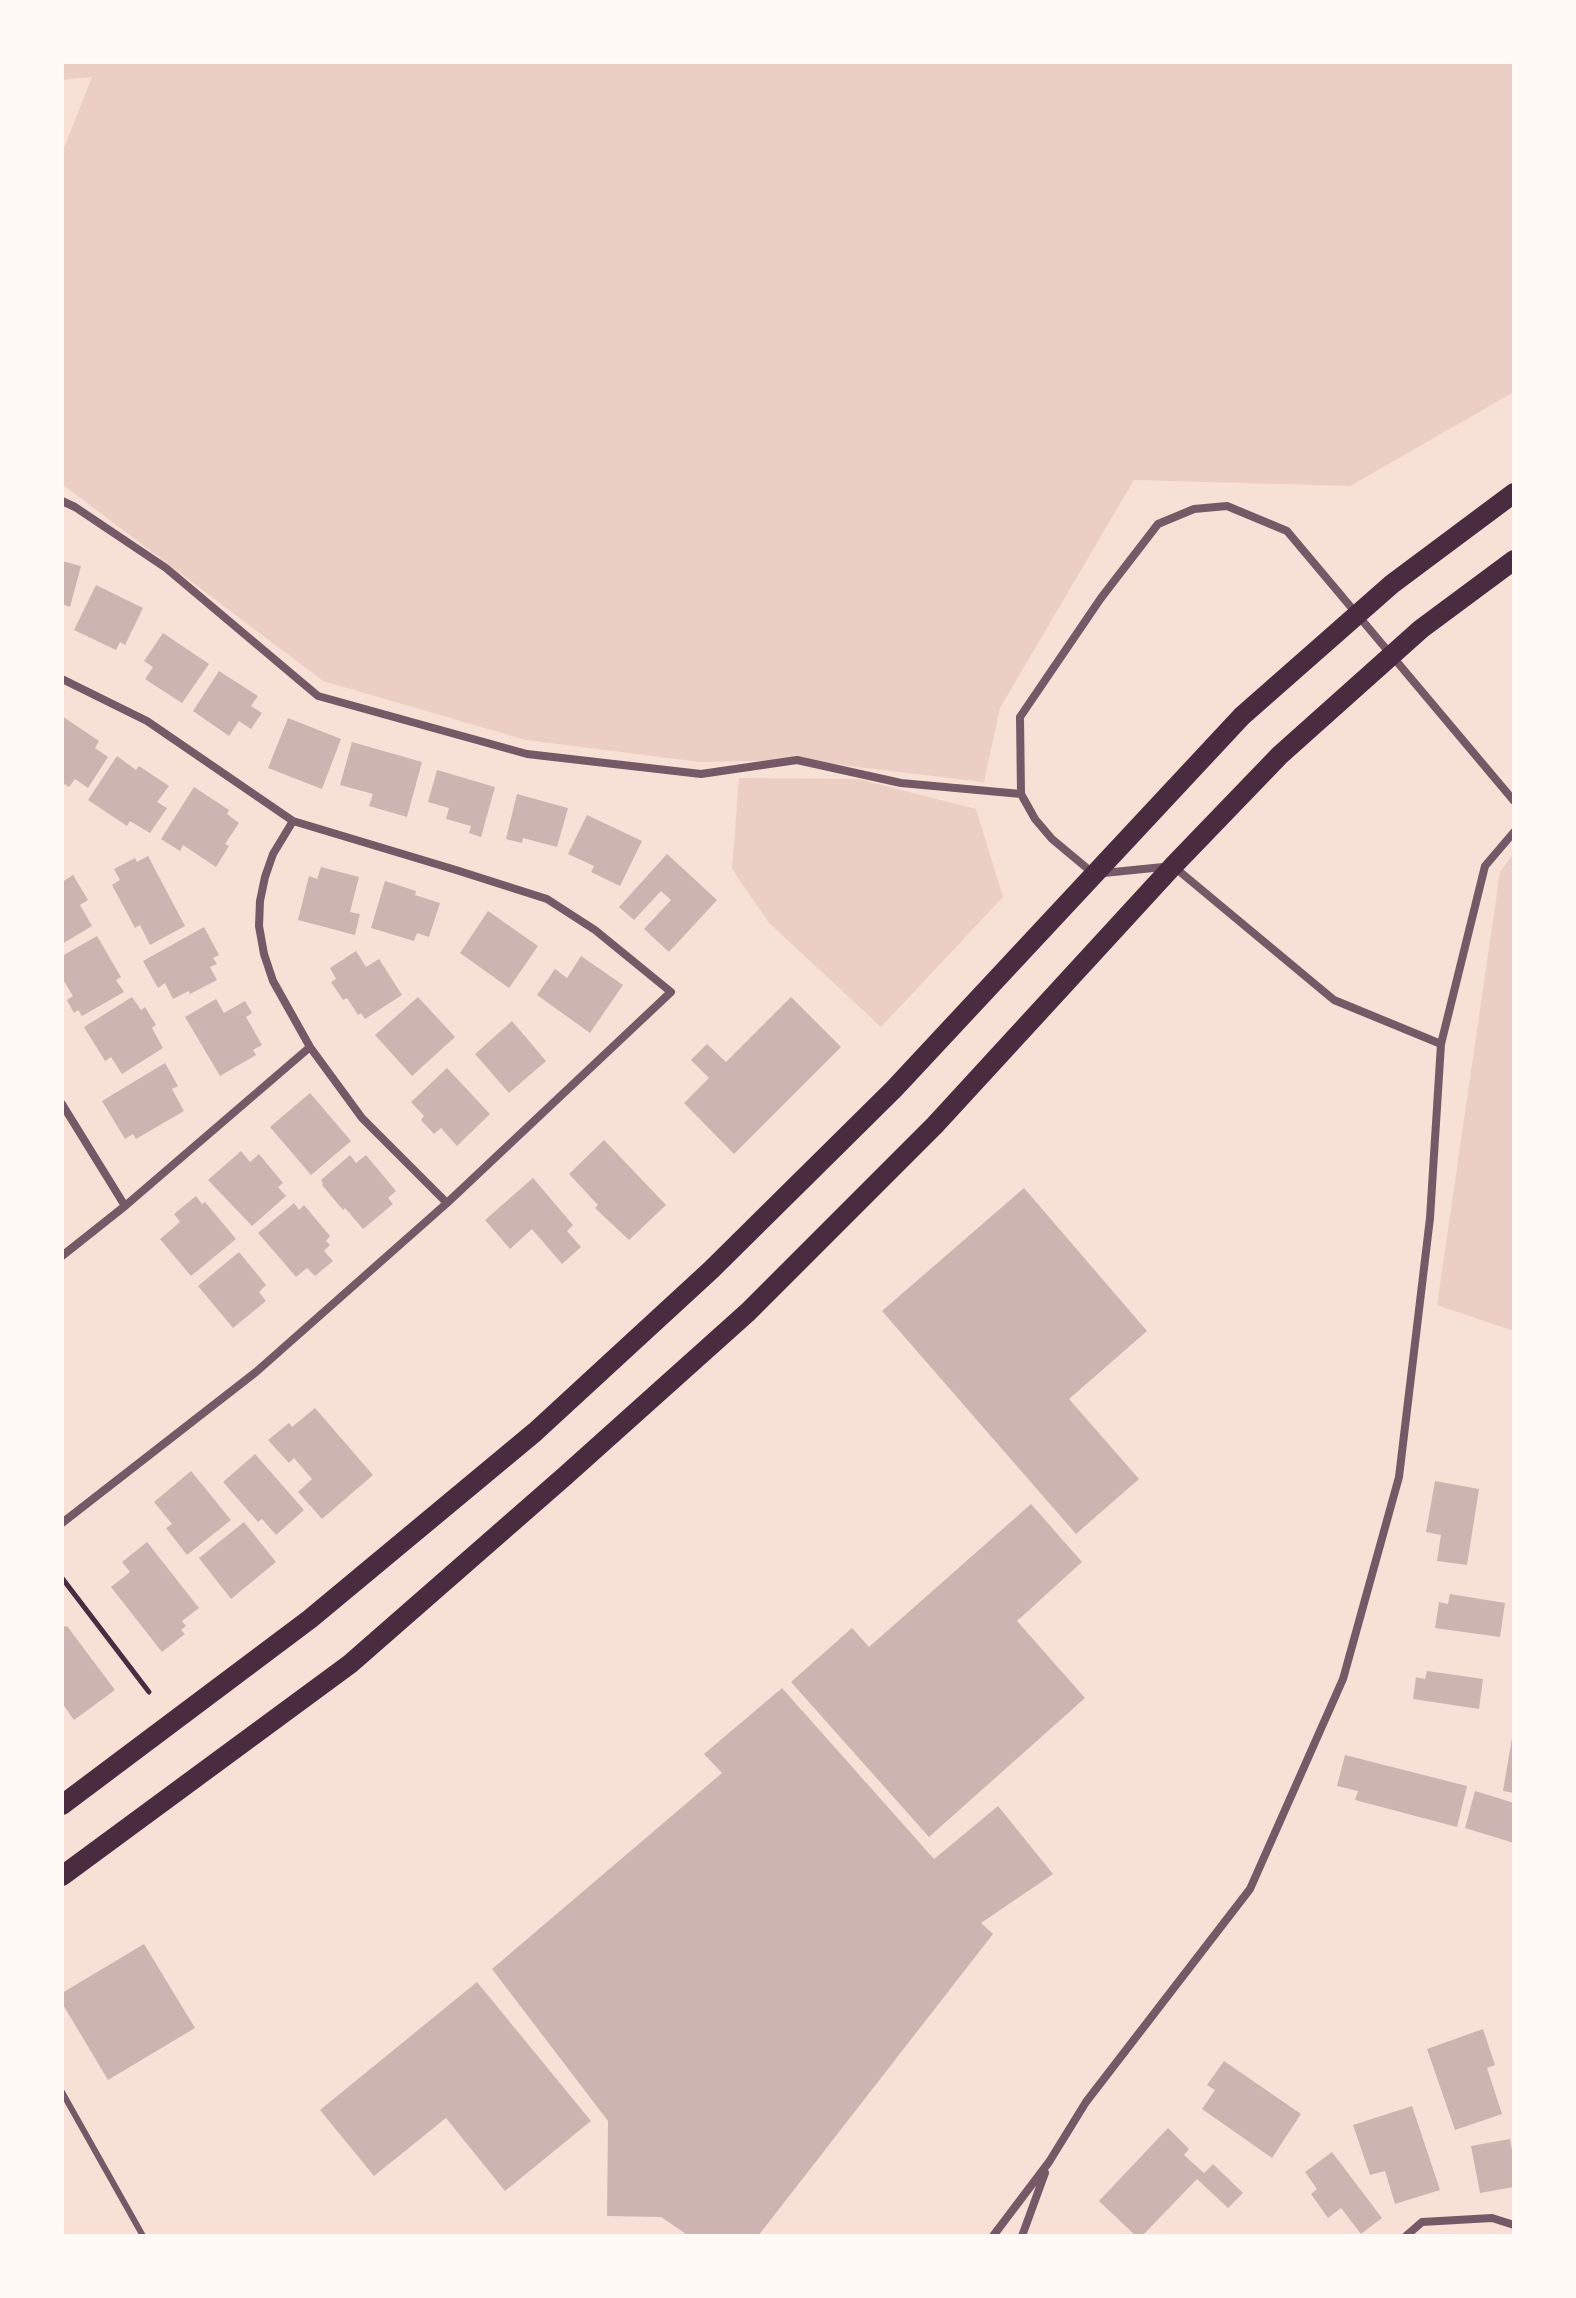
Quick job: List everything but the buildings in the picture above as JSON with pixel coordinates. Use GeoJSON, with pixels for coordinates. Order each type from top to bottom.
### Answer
{"type":"FeatureCollection","features":[{"type":"Feature","properties":{"kind":"main road"},"geometry":{"type":"LineString","coordinates":[[62,1805],[310,1619],[535,1432],[711,1270],[883,1100],[1242,716],[1392,584],[1514,493]]}},
{"type":"Feature","properties":{"kind":"main road"},"geometry":{"type":"LineString","coordinates":[[62,1876],[350,1664],[748,1312],[935,1125],[1173,866],[1280,755],[1421,629],[1514,560]]}},
{"type":"Feature","properties":{"kind":"street"},"geometry":{"type":"LineString","coordinates":[[62,501],[166,568],[318,696],[527,754],[701,774],[797,760],[901,783],[1021,794]]}},
{"type":"Feature","properties":{"kind":"street"},"geometry":{"type":"LineString","coordinates":[[1441,1044],[1334,1000],[1173,866],[1094,874],[1052,839],[1035,819],[1021,794],[1020,717],[1101,598],[1158,524],[1194,509],[1227,506],[1287,531],[1514,801]]}},
{"type":"Feature","properties":{"kind":"street"},"geometry":{"type":"LineString","coordinates":[[62,679],[147,721],[293,821],[547,899],[595,930],[671,992],[447,1203],[256,1372],[62,1523]]}},
{"type":"Feature","properties":{"kind":"street"},"geometry":{"type":"LineString","coordinates":[[293,821],[273,854],[260,901],[259,926],[273,981],[310,1047],[362,1118],[447,1203]]}},
{"type":"Feature","properties":{"kind":"street"},"geometry":{"type":"LineString","coordinates":[[993,2236],[1049,2162],[1086,2102],[1250,1889],[1343,1679],[1399,1477],[1430,1218],[1441,1044],[1485,866],[1514,832]]}},
{"type":"Feature","properties":{"kind":"street"},"geometry":{"type":"LineString","coordinates":[[62,1256],[310,1047]]}},
{"type":"Feature","properties":{"kind":"street"},"geometry":{"type":"LineString","coordinates":[[62,1104],[125,1206]]}},
{"type":"Feature","properties":{"kind":"street"},"geometry":{"type":"LineString","coordinates":[[1022,2236],[1049,2162]]}},
{"type":"Feature","properties":{"kind":"street"},"geometry":{"type":"LineString","coordinates":[[1406,2236],[1422,2222],[1492,2218],[1514,2225]]}},
{"type":"Feature","properties":{"kind":"lane"},"geometry":{"type":"LineString","coordinates":[[62,2092],[143,2236]]}},
{"type":"Feature","properties":{"kind":"path"},"geometry":{"type":"LineString","coordinates":[[62,1578],[149,1692]]}},
{"type":"Feature","properties":{"kind":"shaded area"},"geometry":{"type":"Polygon","coordinates":[[[62,62],[1514,62],[1514,392],[1350,486],[1134,480],[1000,708],[984,782],[797,760],[700,762],[526,740],[323,681],[62,484],[62,153],[92,77],[62,80],[62,62]]]}},
{"type":"Feature","properties":{"kind":"shaded area"},"geometry":{"type":"Polygon","coordinates":[[[739,778],[858,779],[976,809],[1003,897],[881,1027],[769,923],[732,869],[739,778]]]}},
{"type":"Feature","properties":{"kind":"shaded area"},"geometry":{"type":"Polygon","coordinates":[[[1514,853],[1514,1331],[1437,1305],[1500,872],[1514,853]]]}}]}
